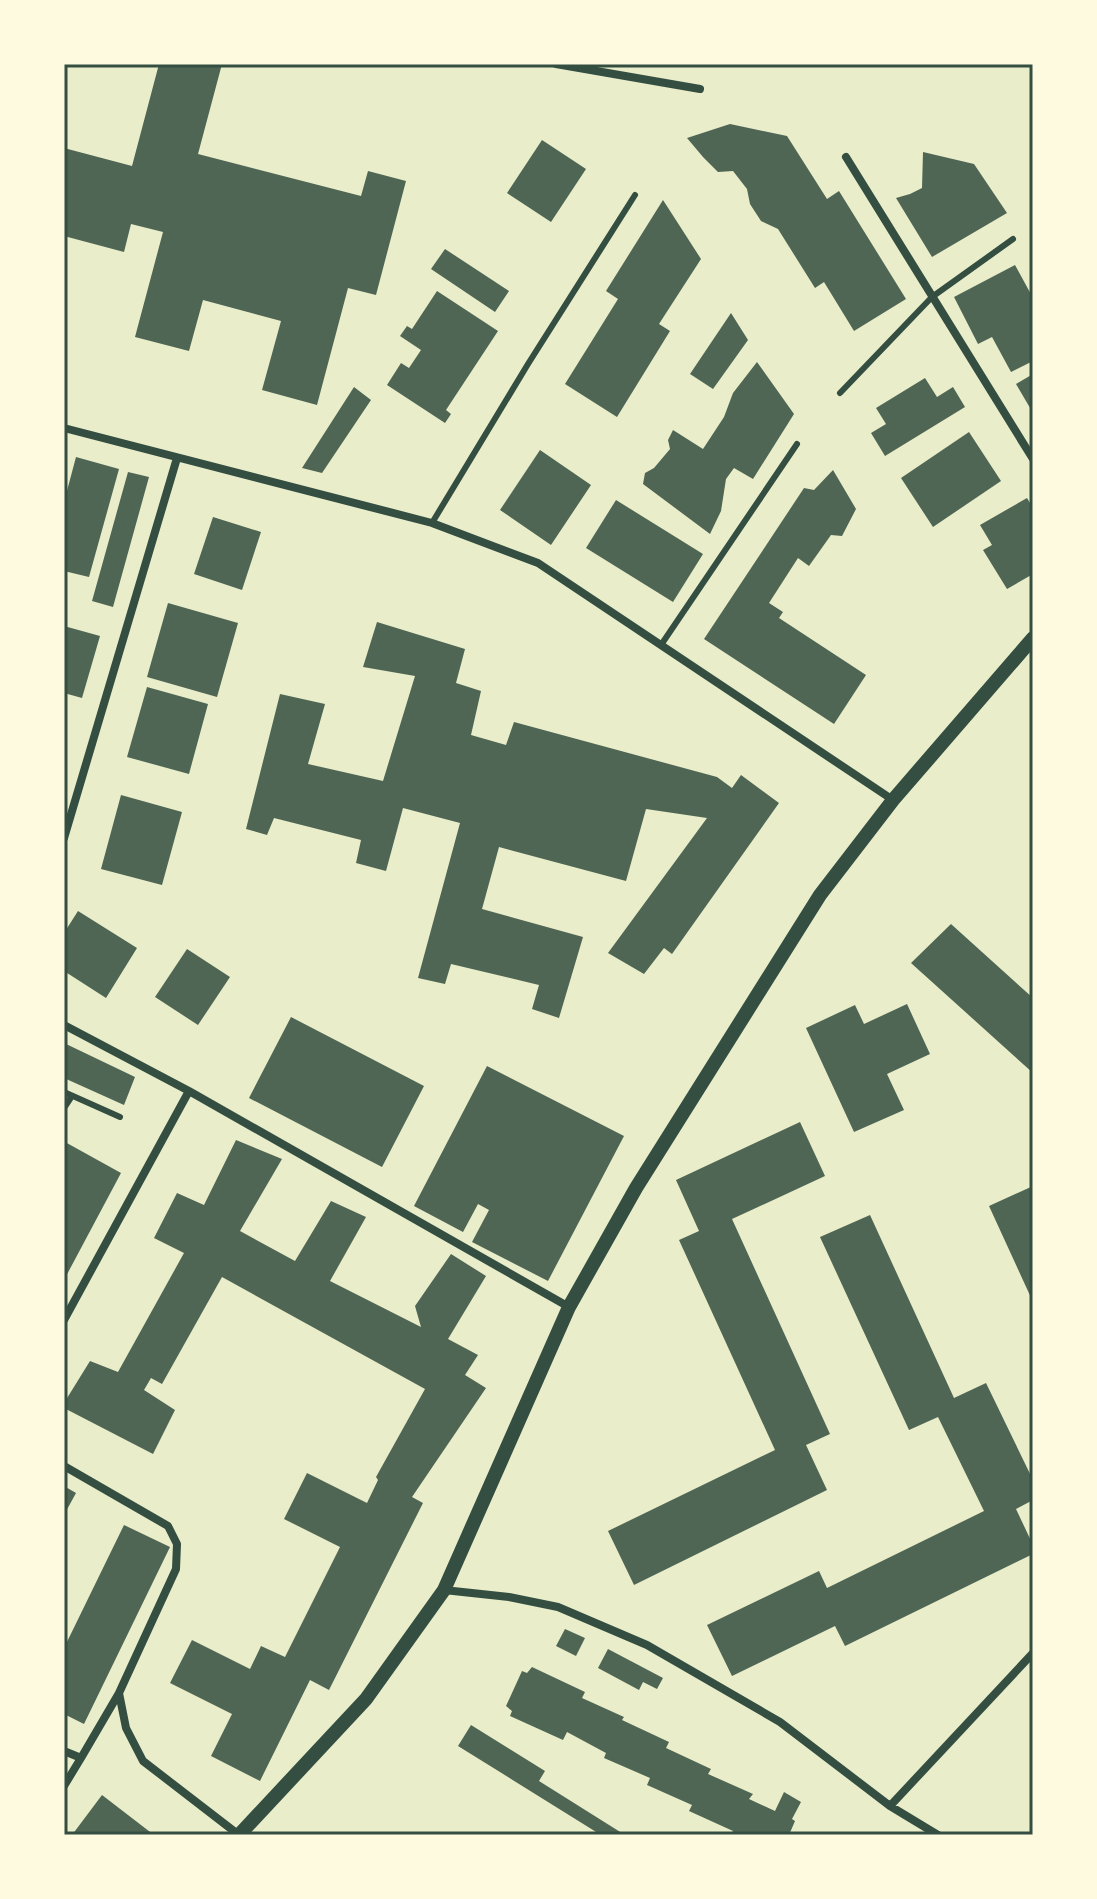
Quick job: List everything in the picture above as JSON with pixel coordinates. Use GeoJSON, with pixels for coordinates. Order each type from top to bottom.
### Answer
{"type":"FeatureCollection","features":[{"type":"Feature","properties":{"kind":"street"},"geometry":{"type":"LineString","coordinates":[[556,64],[700,89]]}},
{"type":"Feature","properties":{"kind":"street"},"geometry":{"type":"LineString","coordinates":[[846,157],[1033,459]]}},
{"type":"Feature","properties":{"kind":"street"},"geometry":{"type":"LineString","coordinates":[[64,428],[432,523],[538,563],[893,800]]}},
{"type":"Feature","properties":{"kind":"street"},"geometry":{"type":"LineString","coordinates":[[64,838],[177,458]]}},
{"type":"Feature","properties":{"kind":"street"},"geometry":{"type":"LineString","coordinates":[[119,1693],[126,1728],[143,1761],[239,1835],[366,1699],[444,1590],[569,1307],[636,1188],[820,895],[893,800],[1033,638]]}},
{"type":"Feature","properties":{"kind":"street"},"geometry":{"type":"LineString","coordinates":[[64,1025],[189,1091],[569,1307]]}},
{"type":"Feature","properties":{"kind":"street"},"geometry":{"type":"LineString","coordinates":[[64,1320],[189,1091]]}},
{"type":"Feature","properties":{"kind":"street"},"geometry":{"type":"LineString","coordinates":[[64,1466],[168,1526],[177,1544],[176,1569],[119,1693],[64,1786]]}},
{"type":"Feature","properties":{"kind":"street"},"geometry":{"type":"LineString","coordinates":[[444,1590],[509,1597],[558,1607],[647,1645],[780,1722],[890,1806],[938,1835]]}},
{"type":"Feature","properties":{"kind":"street"},"geometry":{"type":"LineString","coordinates":[[890,1806],[1033,1653]]}},
{"type":"Feature","properties":{"kind":"street"},"geometry":{"type":"LineString","coordinates":[[64,1751],[81,1758]]}},
{"type":"Feature","properties":{"kind":"lane"},"geometry":{"type":"LineString","coordinates":[[432,523],[635,195]]}},
{"type":"Feature","properties":{"kind":"lane"},"geometry":{"type":"LineString","coordinates":[[840,393],[932,297],[1013,239]]}},
{"type":"Feature","properties":{"kind":"lane"},"geometry":{"type":"LineString","coordinates":[[661,645],[797,444]]}},
{"type":"Feature","properties":{"kind":"lane"},"geometry":{"type":"LineString","coordinates":[[64,1092],[120,1117]]}},
{"type":"Feature","properties":{"kind":"lane"},"geometry":{"type":"LineString","coordinates":[[64,1108],[72,1096]]}},
{"type":"Feature","properties":{"kind":"building"},"geometry":{"type":"Polygon","coordinates":[[[159,64],[222,64],[198,154],[361,196],[368,171],[406,181],[376,295],[348,288],[317,405],[262,390],[281,321],[203,300],[189,351],[135,337],[163,232],[131,224],[124,252],[64,236],[64,148],[132,166],[159,64]]]}},
{"type":"Feature","properties":{"kind":"building"},"geometry":{"type":"Polygon","coordinates":[[[730,124],[787,136],[827,199],[839,191],[906,299],[854,331],[824,282],[815,288],[778,229],[761,221],[750,204],[747,189],[733,171],[718,172],[687,138],[730,124]]]}},
{"type":"Feature","properties":{"kind":"building"},"geometry":{"type":"Polygon","coordinates":[[[542,140],[586,169],[551,222],[507,193],[542,140]]]}},
{"type":"Feature","properties":{"kind":"building"},"geometry":{"type":"Polygon","coordinates":[[[923,152],[974,164],[1007,213],[932,257],[896,198],[922,188],[923,152]]]}},
{"type":"Feature","properties":{"kind":"building"},"geometry":{"type":"Polygon","coordinates":[[[663,200],[701,259],[659,324],[670,331],[617,417],[565,384],[618,299],[606,291],[663,200]]]}},
{"type":"Feature","properties":{"kind":"building"},"geometry":{"type":"Polygon","coordinates":[[[445,249],[509,291],[495,312],[431,269],[445,249]]]}},
{"type":"Feature","properties":{"kind":"building"},"geometry":{"type":"Polygon","coordinates":[[[1015,265],[1033,298],[1033,361],[1011,372],[992,337],[978,344],[954,297],[1015,265]]]}},
{"type":"Feature","properties":{"kind":"building"},"geometry":{"type":"Polygon","coordinates":[[[437,291],[498,331],[446,410],[451,414],[445,423],[387,385],[401,363],[409,368],[421,350],[400,336],[407,326],[412,329],[437,291]]]}},
{"type":"Feature","properties":{"kind":"building"},"geometry":{"type":"Polygon","coordinates":[[[731,313],[748,340],[713,389],[690,374],[731,313]]]}},
{"type":"Feature","properties":{"kind":"building"},"geometry":{"type":"Polygon","coordinates":[[[757,362],[794,414],[753,479],[734,468],[726,479],[721,511],[710,534],[643,484],[645,473],[654,468],[670,449],[668,440],[673,430],[703,449],[724,417],[733,393],[757,362]]]}},
{"type":"Feature","properties":{"kind":"building"},"geometry":{"type":"Polygon","coordinates":[[[1033,374],[1033,413],[1016,384],[1033,374]]]}},
{"type":"Feature","properties":{"kind":"building"},"geometry":{"type":"Polygon","coordinates":[[[925,378],[937,397],[953,387],[965,407],[885,456],[871,433],[886,424],[876,408],[925,378]]]}},
{"type":"Feature","properties":{"kind":"building"},"geometry":{"type":"Polygon","coordinates":[[[354,387],[371,400],[322,473],[302,468],[354,387]]]}},
{"type":"Feature","properties":{"kind":"building"},"geometry":{"type":"Polygon","coordinates":[[[969,432],[1001,481],[933,527],[901,478],[969,432]]]}},
{"type":"Feature","properties":{"kind":"building"},"geometry":{"type":"Polygon","coordinates":[[[540,450],[591,485],[551,545],[500,510],[540,450]]]}},
{"type":"Feature","properties":{"kind":"building"},"geometry":{"type":"Polygon","coordinates":[[[76,457],[119,469],[89,577],[64,571],[64,502],[76,457]]]}},
{"type":"Feature","properties":{"kind":"building"},"geometry":{"type":"Polygon","coordinates":[[[833,470],[856,509],[842,536],[831,535],[809,566],[798,558],[769,603],[783,612],[779,618],[866,675],[834,724],[704,639],[804,488],[814,490],[833,470]]]}},
{"type":"Feature","properties":{"kind":"building"},"geometry":{"type":"Polygon","coordinates":[[[128,472],[149,477],[113,607],[92,601],[128,472]]]}},
{"type":"Feature","properties":{"kind":"building"},"geometry":{"type":"Polygon","coordinates":[[[1027,498],[1033,508],[1033,574],[1007,589],[983,550],[992,545],[980,525],[1027,498]]]}},
{"type":"Feature","properties":{"kind":"building"},"geometry":{"type":"Polygon","coordinates":[[[616,500],[703,554],[673,602],[586,548],[616,500]]]}},
{"type":"Feature","properties":{"kind":"building"},"geometry":{"type":"Polygon","coordinates":[[[213,517],[261,532],[242,590],[194,574],[213,517]]]}},
{"type":"Feature","properties":{"kind":"building"},"geometry":{"type":"Polygon","coordinates":[[[168,603],[238,623],[217,697],[147,677],[168,603]]]}},
{"type":"Feature","properties":{"kind":"building"},"geometry":{"type":"Polygon","coordinates":[[[377,622],[465,649],[456,683],[481,691],[471,735],[506,745],[514,722],[717,777],[732,788],[741,775],[779,803],[672,954],[664,948],[644,974],[608,953],[707,818],[646,809],[626,881],[499,847],[482,909],[583,937],[559,1018],[532,1009],[539,985],[451,964],[445,984],[418,978],[460,823],[403,808],[386,871],[356,863],[361,840],[274,818],[267,835],[246,829],[280,694],[325,704],[308,764],[383,781],[415,676],[363,667],[377,622]]]}},
{"type":"Feature","properties":{"kind":"building"},"geometry":{"type":"Polygon","coordinates":[[[64,626],[100,636],[82,698],[64,693],[64,626]]]}},
{"type":"Feature","properties":{"kind":"building"},"geometry":{"type":"Polygon","coordinates":[[[147,687],[208,704],[189,774],[127,757],[147,687]]]}},
{"type":"Feature","properties":{"kind":"building"},"geometry":{"type":"Polygon","coordinates":[[[121,795],[182,812],[162,885],[101,869],[121,795]]]}},
{"type":"Feature","properties":{"kind":"building"},"geometry":{"type":"Polygon","coordinates":[[[78,911],[137,948],[106,998],[64,971],[64,933],[78,911]]]}},
{"type":"Feature","properties":{"kind":"building"},"geometry":{"type":"Polygon","coordinates":[[[951,924],[1033,998],[1033,1073],[911,963],[951,924]]]}},
{"type":"Feature","properties":{"kind":"building"},"geometry":{"type":"Polygon","coordinates":[[[187,949],[230,977],[198,1025],[155,997],[187,949]]]}},
{"type":"Feature","properties":{"kind":"building"},"geometry":{"type":"Polygon","coordinates":[[[907,1004],[930,1054],[887,1074],[904,1110],[854,1132],[806,1028],[855,1005],[864,1024],[907,1004]]]}},
{"type":"Feature","properties":{"kind":"building"},"geometry":{"type":"Polygon","coordinates":[[[291,1017],[424,1086],[382,1167],[249,1098],[291,1017]]]}},
{"type":"Feature","properties":{"kind":"building"},"geometry":{"type":"Polygon","coordinates":[[[64,1043],[135,1077],[124,1105],[64,1078],[64,1043]]]}},
{"type":"Feature","properties":{"kind":"building"},"geometry":{"type":"Polygon","coordinates":[[[487,1066],[624,1136],[548,1281],[472,1242],[489,1210],[478,1204],[463,1232],[414,1206],[487,1066]]]}},
{"type":"Feature","properties":{"kind":"building"},"geometry":{"type":"Polygon","coordinates":[[[800,1122],[825,1176],[732,1219],[830,1434],[806,1445],[827,1490],[634,1585],[608,1531],[775,1450],[679,1240],[699,1231],[676,1180],[800,1122]]]}},
{"type":"Feature","properties":{"kind":"building"},"geometry":{"type":"Polygon","coordinates":[[[236,1140],[282,1159],[240,1231],[295,1261],[331,1201],[366,1217],[330,1281],[421,1327],[415,1306],[451,1254],[486,1276],[448,1339],[478,1355],[465,1375],[486,1388],[412,1497],[423,1503],[329,1690],[310,1680],[260,1781],[211,1756],[232,1714],[170,1683],[192,1640],[250,1669],[261,1646],[285,1657],[340,1547],[284,1519],[307,1473],[367,1503],[378,1480],[376,1477],[425,1389],[222,1277],[162,1384],[151,1378],[144,1390],[175,1410],[153,1454],[64,1408],[64,1403],[90,1361],[118,1372],[184,1253],[154,1238],[177,1193],[204,1205],[236,1140]]]}},
{"type":"Feature","properties":{"kind":"building"},"geometry":{"type":"Polygon","coordinates":[[[65,1142],[121,1173],[64,1280],[64,1145],[65,1142]]]}},
{"type":"Feature","properties":{"kind":"building"},"geometry":{"type":"Polygon","coordinates":[[[1033,1186],[1033,1302],[989,1206],[1033,1186]]]}},
{"type":"Feature","properties":{"kind":"building"},"geometry":{"type":"Polygon","coordinates":[[[870,1215],[954,1398],[986,1383],[1033,1480],[1033,1500],[1016,1509],[1033,1545],[1033,1554],[845,1646],[835,1626],[732,1676],[707,1625],[819,1571],[827,1588],[984,1511],[938,1417],[909,1430],[820,1237],[870,1215]]]}},
{"type":"Feature","properties":{"kind":"building"},"geometry":{"type":"Polygon","coordinates":[[[64,1486],[76,1493],[64,1515],[64,1486]]]}},
{"type":"Feature","properties":{"kind":"building"},"geometry":{"type":"Polygon","coordinates":[[[124,1525],[170,1547],[84,1724],[64,1714],[64,1648],[124,1525]]]}},
{"type":"Feature","properties":{"kind":"building"},"geometry":{"type":"Polygon","coordinates":[[[565,1629],[585,1638],[576,1656],[556,1646],[565,1629]]]}},
{"type":"Feature","properties":{"kind":"building"},"geometry":{"type":"Polygon","coordinates":[[[608,1649],[663,1678],[657,1689],[643,1682],[639,1690],[598,1668],[608,1649]]]}},
{"type":"Feature","properties":{"kind":"building"},"geometry":{"type":"Polygon","coordinates":[[[532,1667],[585,1692],[582,1698],[669,1742],[666,1748],[711,1769],[708,1774],[753,1794],[749,1799],[775,1811],[784,1792],[801,1802],[792,1819],[795,1821],[789,1835],[731,1835],[733,1831],[689,1811],[692,1805],[647,1785],[650,1778],[604,1758],[606,1753],[567,1732],[563,1740],[510,1716],[512,1711],[506,1706],[522,1671],[527,1673],[532,1667]]]}},
{"type":"Feature","properties":{"kind":"building"},"geometry":{"type":"Polygon","coordinates":[[[471,1725],[545,1771],[539,1781],[625,1835],[601,1835],[458,1746],[471,1725]]]}},
{"type":"Feature","properties":{"kind":"building"},"geometry":{"type":"Polygon","coordinates":[[[102,1795],[154,1835],[72,1835],[102,1795]]]}}]}
